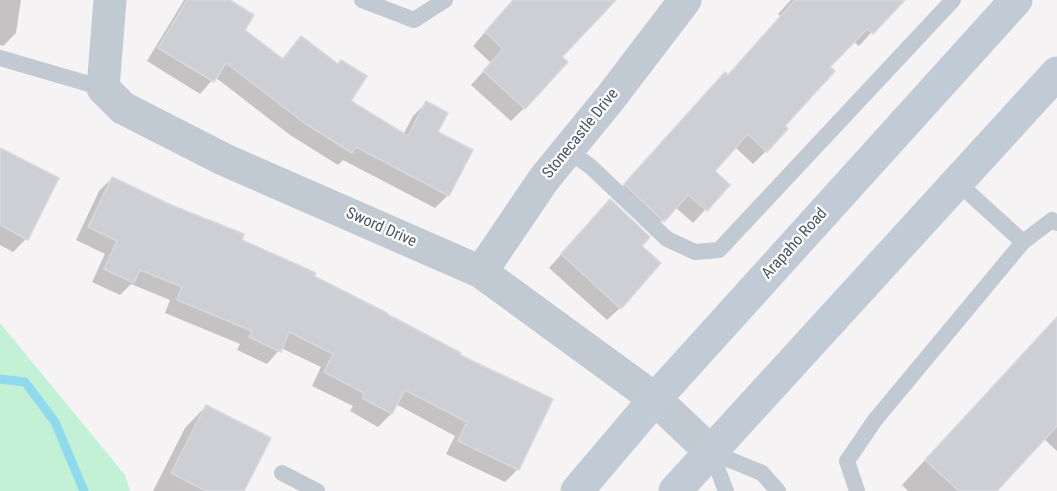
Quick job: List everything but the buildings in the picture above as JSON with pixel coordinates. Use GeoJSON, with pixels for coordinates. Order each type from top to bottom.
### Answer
{"type":"FeatureCollection","features":[{"type":"Feature","properties":{"kind":"main road","name":"Arapaho Road"},"geometry":{"type":"LineString","coordinates":[[577,491],[655,399],[1016,0]]}},
{"type":"Feature","properties":{"kind":"main road"},"geometry":{"type":"LineString","coordinates":[[675,491],[1057,73]]}},
{"type":"Feature","properties":{"kind":"street"},"geometry":{"type":"LineString","coordinates":[[104,88],[110,0]]}},
{"type":"Feature","properties":{"kind":"street","name":"Stonecastle Drive"},"geometry":{"type":"LineString","coordinates":[[481,272],[544,179],[685,0]]}},
{"type":"Feature","properties":{"kind":"street","name":"Sword Drive"},"geometry":{"type":"LineString","coordinates":[[104,88],[123,108],[225,160],[481,272],[655,399],[711,452]]}},
{"type":"Feature","properties":{"kind":"lane"},"geometry":{"type":"LineString","coordinates":[[362,0],[414,20],[445,0]]}},
{"type":"Feature","properties":{"kind":"lane"},"geometry":{"type":"LineString","coordinates":[[568,150],[591,167],[666,239],[695,252],[719,250],[953,0]]}},
{"type":"Feature","properties":{"kind":"lane"},"geometry":{"type":"LineString","coordinates":[[0,58],[104,88]]}},
{"type":"Feature","properties":{"kind":"lane"},"geometry":{"type":"LineString","coordinates":[[957,182],[1023,242]]}},
{"type":"Feature","properties":{"kind":"lane"},"geometry":{"type":"LineString","coordinates":[[857,491],[847,461],[875,420],[1023,242],[1052,220],[1057,223]]}},
{"type":"Feature","properties":{"kind":"lane"},"geometry":{"type":"LineString","coordinates":[[711,452],[726,491]]}},
{"type":"Feature","properties":{"kind":"lane"},"geometry":{"type":"LineString","coordinates":[[711,452],[762,472],[778,491]]}},
{"type":"Feature","properties":{"kind":"lane"},"geometry":{"type":"LineString","coordinates":[[282,473],[317,491]]}},
{"type":"Feature","properties":{"kind":"green space"},"geometry":{"type":"Polygon","coordinates":[[[0,323],[125,475],[130,491],[0,491],[0,323]]]}},
{"type":"Feature","properties":{"kind":"waterway"},"geometry":{"type":"LineString","coordinates":[[0,379],[25,382],[55,422],[84,491]]}}]}
